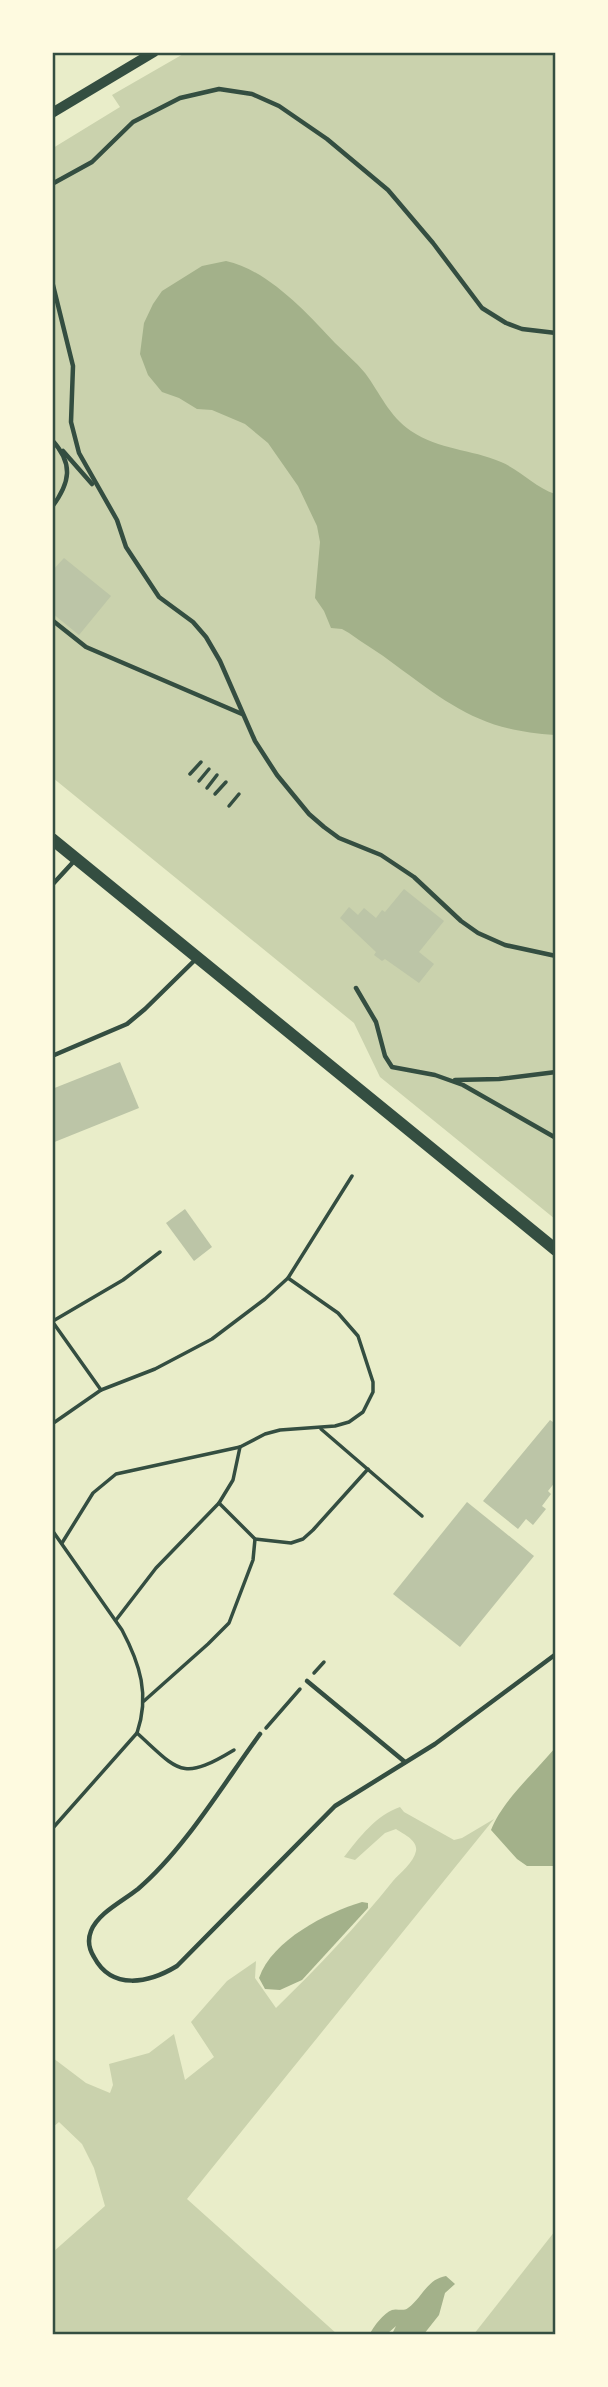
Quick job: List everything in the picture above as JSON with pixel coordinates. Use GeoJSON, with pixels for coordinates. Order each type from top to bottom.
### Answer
{"type":"FeatureCollection","features":[{"type":"Feature","properties":{"kind":"main road"},"geometry":{"type":"LineString","coordinates":[[52,839],[555,1250]]}},
{"type":"Feature","properties":{"kind":"street"},"geometry":{"type":"LineString","coordinates":[[52,113],[154,52]]}},
{"type":"Feature","properties":{"kind":"lane"},"geometry":{"type":"LineString","coordinates":[[52,184],[92,162],[133,122],[180,98],[219,89],[252,94],[279,106],[327,139],[388,190],[433,243],[482,308],[506,323],[522,329],[555,333]]}},
{"type":"Feature","properties":{"kind":"lane"},"geometry":{"type":"LineString","coordinates":[[52,281],[73,366],[70,414],[73,438],[117,520],[126,547],[159,597],[193,622],[206,637],[220,661],[255,741],[277,775],[309,814],[324,827],[339,838],[381,855],[414,877],[461,921],[478,933],[505,945],[555,956]]}},
{"type":"Feature","properties":{"kind":"lane"},"geometry":{"type":"LineString","coordinates":[[52,440],[99,490]]}},
{"type":"Feature","properties":{"kind":"lane"},"geometry":{"type":"LineString","coordinates":[[52,507],[67,482],[67,470],[60,448]]}},
{"type":"Feature","properties":{"kind":"lane"},"geometry":{"type":"LineString","coordinates":[[52,620],[95,651],[242,714]]}},
{"type":"Feature","properties":{"kind":"lane"},"geometry":{"type":"LineString","coordinates":[[52,885],[76,858]]}},
{"type":"Feature","properties":{"kind":"lane"},"geometry":{"type":"LineString","coordinates":[[52,1056],[127,1024],[197,957]]}},
{"type":"Feature","properties":{"kind":"lane"},"geometry":{"type":"LineString","coordinates":[[356,988],[376,1022],[385,1056],[392,1067],[451,1080],[499,1079],[555,1072]]}},
{"type":"Feature","properties":{"kind":"lane"},"geometry":{"type":"LineString","coordinates":[[451,1080],[555,1138]]}},
{"type":"Feature","properties":{"kind":"lane"},"geometry":{"type":"LineString","coordinates":[[260,1734],[167,1862],[95,1924],[89,1935],[89,1946],[96,1960],[109,1975],[124,1981],[145,1980],[155,1978],[177,1966],[335,1807],[435,1744],[555,1654]]}},
{"type":"Feature","properties":{"kind":"lane"},"geometry":{"type":"LineString","coordinates":[[306,1681],[405,1762]]}},
{"type":"Feature","properties":{"kind":"path"},"geometry":{"type":"LineString","coordinates":[[190,774],[201,762]]}},
{"type":"Feature","properties":{"kind":"path"},"geometry":{"type":"LineString","coordinates":[[199,781],[209,769]]}},
{"type":"Feature","properties":{"kind":"path"},"geometry":{"type":"LineString","coordinates":[[207,788],[217,775]]}},
{"type":"Feature","properties":{"kind":"path"},"geometry":{"type":"LineString","coordinates":[[215,794],[226,782]]}},
{"type":"Feature","properties":{"kind":"path"},"geometry":{"type":"LineString","coordinates":[[229,806],[239,794]]}},
{"type":"Feature","properties":{"kind":"path"},"geometry":{"type":"LineString","coordinates":[[52,1424],[101,1390],[155,1368],[212,1339],[265,1299],[288,1278],[352,1176]]}},
{"type":"Feature","properties":{"kind":"path"},"geometry":{"type":"LineString","coordinates":[[101,1390],[52,1321],[106,1291],[160,1252]]}},
{"type":"Feature","properties":{"kind":"path"},"geometry":{"type":"LineString","coordinates":[[62,1543],[93,1493],[116,1474],[240,1447],[265,1434],[280,1430],[321,1429],[349,1422],[363,1412],[373,1392],[373,1382],[358,1336],[338,1313],[288,1278]]}},
{"type":"Feature","properties":{"kind":"path"},"geometry":{"type":"LineString","coordinates":[[321,1429],[422,1516]]}},
{"type":"Feature","properties":{"kind":"path"},"geometry":{"type":"LineString","coordinates":[[116,1620],[156,1568],[219,1503],[233,1480],[240,1447]]}},
{"type":"Feature","properties":{"kind":"path"},"geometry":{"type":"LineString","coordinates":[[219,1503],[255,1539],[291,1544],[303,1539],[369,1469]]}},
{"type":"Feature","properties":{"kind":"path"},"geometry":{"type":"LineString","coordinates":[[52,1530],[116,1620],[130,1645],[145,1701],[137,1733],[52,1829]]}},
{"type":"Feature","properties":{"kind":"path"},"geometry":{"type":"LineString","coordinates":[[145,1701],[229,1623],[253,1560],[255,1539]]}},
{"type":"Feature","properties":{"kind":"path"},"geometry":{"type":"LineString","coordinates":[[137,1733],[169,1762],[192,1770],[210,1764],[260,1734],[324,1661]]}},
{"type":"Feature","properties":{"kind":"shaded area"},"geometry":{"type":"Polygon","coordinates":[[[185,53],[555,53],[555,1219],[380,1077],[354,1023],[53,778],[53,148],[120,107],[112,95],[185,53]]]}},
{"type":"Feature","properties":{"kind":"shaded area"},"geometry":{"type":"Polygon","coordinates":[[[226,261],[257,273],[286,294],[362,369],[391,411],[411,431],[444,446],[501,462],[555,494],[555,735],[507,728],[468,714],[349,633],[331,628],[315,598],[320,542],[317,526],[298,486],[268,443],[245,424],[212,410],[197,409],[162,392],[148,375],[140,354],[144,323],[153,304],[162,291],[202,266],[226,261]]]}},
{"type":"Feature","properties":{"kind":"shaded area"},"geometry":{"type":"Polygon","coordinates":[[[555,1748],[555,1866],[527,1866],[517,1859],[491,1830],[503,1808],[555,1748]]]}},
{"type":"Feature","properties":{"kind":"shaded area"},"geometry":{"type":"Polygon","coordinates":[[[400,1807],[404,1812],[454,1840],[494,1819],[187,2199],[337,2334],[53,2334],[53,2252],[105,2206],[94,2168],[82,2144],[59,2122],[53,2127],[53,2058],[86,2083],[110,2093],[113,2085],[109,2064],[149,2053],[174,2034],[185,2080],[214,2057],[191,2022],[227,1981],[256,1961],[255,1978],[276,2008],[337,1946],[410,1863],[415,1855],[415,1844],[396,1829],[385,1833],[355,1860],[344,1857],[376,1821],[400,1807]]]}},
{"type":"Feature","properties":{"kind":"shaded area"},"geometry":{"type":"Polygon","coordinates":[[[362,1902],[368,1903],[368,1908],[302,1980],[280,1990],[265,1989],[259,1978],[266,1964],[288,1940],[317,1921],[362,1902]]]}},
{"type":"Feature","properties":{"kind":"shaded area"},"geometry":{"type":"Polygon","coordinates":[[[555,2231],[555,2334],[474,2334],[555,2231]]]}},
{"type":"Feature","properties":{"kind":"shaded area"},"geometry":{"type":"Polygon","coordinates":[[[446,2276],[455,2284],[445,2293],[439,2315],[424,2334],[392,2334],[396,2326],[387,2334],[370,2334],[386,2314],[392,2310],[408,2308],[429,2285],[446,2276]]]}},
{"type":"Feature","properties":{"kind":"building"},"geometry":{"type":"Polygon","coordinates":[[[64,558],[111,596],[79,635],[52,613],[52,571],[64,558]]]}},
{"type":"Feature","properties":{"kind":"building"},"geometry":{"type":"Polygon","coordinates":[[[404,889],[444,921],[419,952],[434,964],[419,983],[385,959],[382,961],[374,955],[376,952],[340,918],[349,907],[358,915],[364,908],[376,918],[382,910],[385,912],[404,889]]]}},
{"type":"Feature","properties":{"kind":"building"},"geometry":{"type":"Polygon","coordinates":[[[120,1062],[139,1108],[52,1143],[52,1089],[120,1062]]]}},
{"type":"Feature","properties":{"kind":"building"},"geometry":{"type":"Polygon","coordinates":[[[185,1209],[212,1247],[194,1261],[166,1223],[185,1209]]]}},
{"type":"Feature","properties":{"kind":"building"},"geometry":{"type":"Polygon","coordinates":[[[550,1420],[556,1424],[556,1481],[542,1506],[546,1509],[533,1525],[526,1519],[518,1529],[483,1501],[550,1420]]]}},
{"type":"Feature","properties":{"kind":"building"},"geometry":{"type":"Polygon","coordinates":[[[467,1502],[534,1556],[460,1647],[393,1594],[467,1502]]]}}]}
